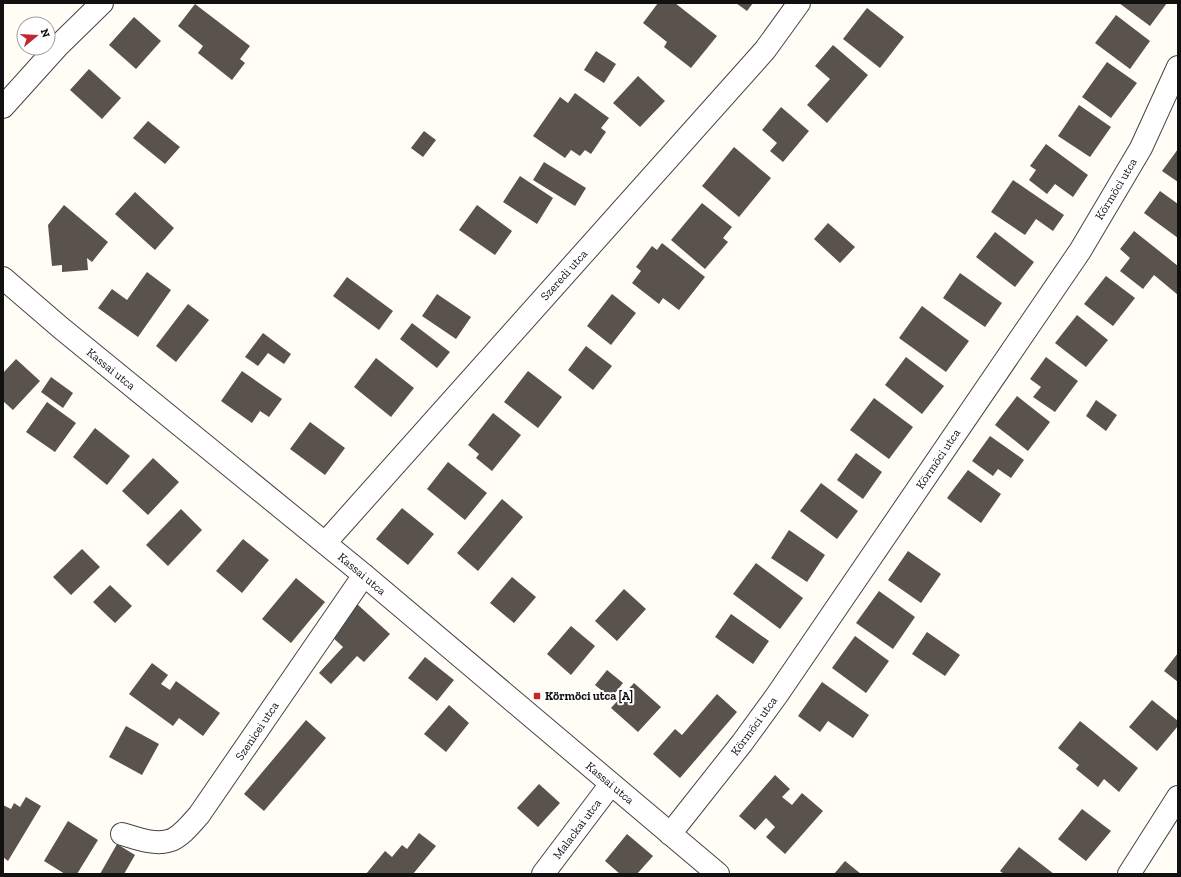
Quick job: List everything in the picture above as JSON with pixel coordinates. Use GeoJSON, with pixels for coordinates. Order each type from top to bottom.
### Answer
{"type":"FeatureCollection","features":[{"type":"Feature","properties":{"kind":"street"},"geometry":{"type":"LineString","coordinates":[[3,107],[58,46],[102,3]]}},
{"type":"Feature","properties":{"kind":"street","name":"Szeredi utca"},"geometry":{"type":"LineString","coordinates":[[325,543],[765,50],[799,3]]}},
{"type":"Feature","properties":{"kind":"street","name":"Körmöci utca"},"geometry":{"type":"LineString","coordinates":[[670,834],[742,743],[777,694],[1080,251],[1141,148],[1178,67]]}},
{"type":"Feature","properties":{"kind":"street","name":"Kassai utca"},"geometry":{"type":"LineString","coordinates":[[3,278],[61,328],[364,575],[718,874]]}},
{"type":"Feature","properties":{"kind":"street","name":"Szenicei utca"},"geometry":{"type":"LineString","coordinates":[[122,834],[151,842],[169,842],[182,833],[199,815],[364,575]]}},
{"type":"Feature","properties":{"kind":"street","name":"Malackai utca"},"geometry":{"type":"LineString","coordinates":[[543,874],[611,784]]}},
{"type":"Feature","properties":{"kind":"street"},"geometry":{"type":"LineString","coordinates":[[1129,874],[1178,797]]}},
{"type":"Feature","properties":{"kind":"building"},"geometry":{"type":"Polygon","coordinates":[[[658,3],[675,3],[717,36],[691,68],[664,47],[667,42],[643,23],[658,3]]]}},
{"type":"Feature","properties":{"kind":"building"},"geometry":{"type":"Polygon","coordinates":[[[736,3],[753,3],[747,11],[736,3]]]}},
{"type":"Feature","properties":{"kind":"building"},"geometry":{"type":"Polygon","coordinates":[[[1119,3],[1167,3],[1150,26],[1119,3]]]}},
{"type":"Feature","properties":{"kind":"building"},"geometry":{"type":"Polygon","coordinates":[[[195,4],[250,46],[240,59],[245,63],[232,80],[198,53],[203,46],[178,26],[195,4]]]}},
{"type":"Feature","properties":{"kind":"building"},"geometry":{"type":"Polygon","coordinates":[[[867,8],[904,37],[880,68],[843,39],[867,8]]]}},
{"type":"Feature","properties":{"kind":"building"},"geometry":{"type":"Polygon","coordinates":[[[1116,15],[1150,41],[1130,69],[1095,43],[1116,15]]]}},
{"type":"Feature","properties":{"kind":"building"},"geometry":{"type":"Polygon","coordinates":[[[134,17],[161,41],[136,69],[109,45],[134,17]]]}},
{"type":"Feature","properties":{"kind":"building"},"geometry":{"type":"Polygon","coordinates":[[[833,45],[868,75],[827,123],[807,105],[830,79],[815,66],[833,45]]]}},
{"type":"Feature","properties":{"kind":"building"},"geometry":{"type":"Polygon","coordinates":[[[596,51],[616,64],[604,83],[584,70],[596,51]]]}},
{"type":"Feature","properties":{"kind":"building"},"geometry":{"type":"Polygon","coordinates":[[[1107,62],[1137,83],[1111,118],[1082,97],[1107,62]]]}},
{"type":"Feature","properties":{"kind":"building"},"geometry":{"type":"Polygon","coordinates":[[[89,69],[121,98],[102,119],[70,90],[89,69]]]}},
{"type":"Feature","properties":{"kind":"building"},"geometry":{"type":"Polygon","coordinates":[[[638,76],[665,101],[640,127],[613,103],[638,76]]]}},
{"type":"Feature","properties":{"kind":"building"},"geometry":{"type":"Polygon","coordinates":[[[575,93],[609,118],[601,128],[606,132],[591,154],[585,150],[580,156],[571,150],[565,158],[533,136],[560,97],[568,103],[575,93]]]}},
{"type":"Feature","properties":{"kind":"building"},"geometry":{"type":"Polygon","coordinates":[[[1079,105],[1111,127],[1090,157],[1058,136],[1079,105]]]}},
{"type":"Feature","properties":{"kind":"building"},"geometry":{"type":"Polygon","coordinates":[[[781,107],[809,131],[783,162],[770,151],[777,143],[762,130],[781,107]]]}},
{"type":"Feature","properties":{"kind":"building"},"geometry":{"type":"Polygon","coordinates":[[[148,121],[180,147],[165,164],[133,138],[148,121]]]}},
{"type":"Feature","properties":{"kind":"building"},"geometry":{"type":"Polygon","coordinates":[[[424,131],[436,140],[423,157],[411,148],[424,131]]]}},
{"type":"Feature","properties":{"kind":"building"},"geometry":{"type":"Polygon","coordinates":[[[1046,144],[1088,175],[1073,197],[1055,184],[1047,194],[1029,180],[1036,170],[1030,166],[1046,144]]]}},
{"type":"Feature","properties":{"kind":"building"},"geometry":{"type":"Polygon","coordinates":[[[734,147],[771,178],[739,217],[702,186],[734,147]]]}},
{"type":"Feature","properties":{"kind":"building"},"geometry":{"type":"Polygon","coordinates":[[[1178,149],[1178,182],[1162,171],[1178,149]]]}},
{"type":"Feature","properties":{"kind":"building"},"geometry":{"type":"Polygon","coordinates":[[[544,162],[586,188],[575,206],[533,180],[544,162]]]}},
{"type":"Feature","properties":{"kind":"building"},"geometry":{"type":"Polygon","coordinates":[[[520,176],[553,198],[537,224],[503,202],[520,176]]]}},
{"type":"Feature","properties":{"kind":"building"},"geometry":{"type":"Polygon","coordinates":[[[1013,180],[1064,215],[1053,231],[1036,219],[1025,235],[991,212],[1013,180]]]}},
{"type":"Feature","properties":{"kind":"building"},"geometry":{"type":"Polygon","coordinates":[[[1160,191],[1178,204],[1178,238],[1144,213],[1160,191]]]}},
{"type":"Feature","properties":{"kind":"building"},"geometry":{"type":"Polygon","coordinates":[[[135,192],[174,228],[155,250],[115,214],[135,192]]]}},
{"type":"Feature","properties":{"kind":"building"},"geometry":{"type":"Polygon","coordinates":[[[702,203],[732,227],[723,238],[728,242],[705,269],[671,240],[702,203]]]}},
{"type":"Feature","properties":{"kind":"building"},"geometry":{"type":"Polygon","coordinates":[[[64,205],[108,242],[92,262],[87,258],[88,270],[62,272],[62,265],[52,266],[48,225],[64,205]]]}},
{"type":"Feature","properties":{"kind":"building"},"geometry":{"type":"Polygon","coordinates":[[[477,205],[512,231],[495,255],[459,230],[477,205]]]}},
{"type":"Feature","properties":{"kind":"building"},"geometry":{"type":"Polygon","coordinates":[[[828,223],[855,247],[840,263],[814,239],[828,223]]]}},
{"type":"Feature","properties":{"kind":"building"},"geometry":{"type":"Polygon","coordinates":[[[1134,231],[1178,266],[1178,295],[1154,275],[1143,289],[1120,271],[1130,258],[1120,249],[1134,231]]]}},
{"type":"Feature","properties":{"kind":"building"},"geometry":{"type":"Polygon","coordinates":[[[995,232],[1034,262],[1015,287],[976,257],[995,232]]]}},
{"type":"Feature","properties":{"kind":"building"},"geometry":{"type":"Polygon","coordinates":[[[662,243],[705,277],[679,310],[663,298],[659,304],[632,283],[641,271],[636,267],[652,246],[657,250],[662,243]]]}},
{"type":"Feature","properties":{"kind":"building"},"geometry":{"type":"Polygon","coordinates":[[[147,272],[171,290],[138,337],[98,308],[112,289],[127,300],[147,272]]]}},
{"type":"Feature","properties":{"kind":"building"},"geometry":{"type":"Polygon","coordinates":[[[960,273],[1002,303],[985,327],[943,298],[960,273]]]}},
{"type":"Feature","properties":{"kind":"building"},"geometry":{"type":"Polygon","coordinates":[[[1106,276],[1135,298],[1113,326],[1084,304],[1106,276]]]}},
{"type":"Feature","properties":{"kind":"building"},"geometry":{"type":"Polygon","coordinates":[[[347,277],[393,311],[379,330],[333,296],[347,277]]]}},
{"type":"Feature","properties":{"kind":"building"},"geometry":{"type":"Polygon","coordinates":[[[437,294],[471,317],[456,339],[422,316],[437,294]]]}},
{"type":"Feature","properties":{"kind":"building"},"geometry":{"type":"Polygon","coordinates":[[[612,294],[636,313],[611,345],[587,326],[612,294]]]}},
{"type":"Feature","properties":{"kind":"building"},"geometry":{"type":"Polygon","coordinates":[[[188,304],[209,320],[176,362],[156,346],[188,304]]]}},
{"type":"Feature","properties":{"kind":"building"},"geometry":{"type":"Polygon","coordinates":[[[922,306],[969,341],[946,372],[899,338],[922,306]]]}},
{"type":"Feature","properties":{"kind":"building"},"geometry":{"type":"Polygon","coordinates":[[[1077,315],[1108,340],[1086,367],[1055,343],[1077,315]]]}},
{"type":"Feature","properties":{"kind":"building"},"geometry":{"type":"Polygon","coordinates":[[[412,323],[450,352],[437,368],[400,339],[412,323]]]}},
{"type":"Feature","properties":{"kind":"building"},"geometry":{"type":"Polygon","coordinates":[[[263,333],[291,354],[284,364],[268,353],[258,366],[245,357],[263,333]]]}},
{"type":"Feature","properties":{"kind":"building"},"geometry":{"type":"Polygon","coordinates":[[[586,346],[612,366],[593,390],[568,370],[586,346]]]}},
{"type":"Feature","properties":{"kind":"building"},"geometry":{"type":"Polygon","coordinates":[[[906,357],[944,386],[922,414],[885,385],[906,357]]]}},
{"type":"Feature","properties":{"kind":"building"},"geometry":{"type":"Polygon","coordinates":[[[1046,357],[1078,381],[1055,412],[1033,397],[1041,387],[1030,379],[1046,357]]]}},
{"type":"Feature","properties":{"kind":"building"},"geometry":{"type":"Polygon","coordinates":[[[376,358],[414,388],[391,417],[354,387],[376,358]]]}},
{"type":"Feature","properties":{"kind":"building"},"geometry":{"type":"Polygon","coordinates":[[[16,359],[40,381],[13,410],[3,401],[3,373],[16,359]]]}},
{"type":"Feature","properties":{"kind":"building"},"geometry":{"type":"Polygon","coordinates":[[[242,371],[282,399],[269,417],[260,411],[252,423],[221,401],[242,371]]]}},
{"type":"Feature","properties":{"kind":"building"},"geometry":{"type":"Polygon","coordinates":[[[528,371],[562,397],[538,428],[504,402],[528,371]]]}},
{"type":"Feature","properties":{"kind":"building"},"geometry":{"type":"Polygon","coordinates":[[[51,377],[73,393],[63,408],[41,392],[51,377]]]}},
{"type":"Feature","properties":{"kind":"building"},"geometry":{"type":"Polygon","coordinates":[[[1017,396],[1050,422],[1028,451],[995,425],[1017,396]]]}},
{"type":"Feature","properties":{"kind":"building"},"geometry":{"type":"Polygon","coordinates":[[[874,398],[913,427],[889,459],[850,430],[874,398]]]}},
{"type":"Feature","properties":{"kind":"building"},"geometry":{"type":"Polygon","coordinates":[[[1096,400],[1117,415],[1106,431],[1086,416],[1096,400]]]}},
{"type":"Feature","properties":{"kind":"building"},"geometry":{"type":"Polygon","coordinates":[[[47,402],[76,423],[55,452],[26,432],[47,402]]]}},
{"type":"Feature","properties":{"kind":"building"},"geometry":{"type":"Polygon","coordinates":[[[493,413],[521,435],[492,471],[476,458],[479,454],[468,445],[493,413]]]}},
{"type":"Feature","properties":{"kind":"building"},"geometry":{"type":"Polygon","coordinates":[[[310,422],[345,448],[325,475],[290,449],[310,422]]]}},
{"type":"Feature","properties":{"kind":"building"},"geometry":{"type":"Polygon","coordinates":[[[95,428],[130,456],[107,485],[73,457],[95,428]]]}},
{"type":"Feature","properties":{"kind":"building"},"geometry":{"type":"Polygon","coordinates":[[[990,436],[1024,460],[1011,478],[998,469],[993,476],[972,461],[990,436]]]}},
{"type":"Feature","properties":{"kind":"building"},"geometry":{"type":"Polygon","coordinates":[[[856,453],[882,472],[863,499],[837,480],[856,453]]]}},
{"type":"Feature","properties":{"kind":"building"},"geometry":{"type":"Polygon","coordinates":[[[153,458],[179,482],[148,515],[122,491],[153,458]]]}},
{"type":"Feature","properties":{"kind":"building"},"geometry":{"type":"Polygon","coordinates":[[[448,462],[487,493],[465,520],[427,489],[448,462]]]}},
{"type":"Feature","properties":{"kind":"building"},"geometry":{"type":"Polygon","coordinates":[[[968,470],[1001,494],[981,523],[947,498],[968,470]]]}},
{"type":"Feature","properties":{"kind":"building"},"geometry":{"type":"Polygon","coordinates":[[[821,483],[858,511],[837,539],[800,511],[821,483]]]}},
{"type":"Feature","properties":{"kind":"building"},"geometry":{"type":"Polygon","coordinates":[[[502,499],[523,517],[478,571],[457,553],[502,499]]]}},
{"type":"Feature","properties":{"kind":"building"},"geometry":{"type":"Polygon","coordinates":[[[402,508],[434,534],[408,565],[376,539],[402,508]]]}},
{"type":"Feature","properties":{"kind":"building"},"geometry":{"type":"Polygon","coordinates":[[[181,509],[202,530],[168,566],[146,545],[181,509]]]}},
{"type":"Feature","properties":{"kind":"building"},"geometry":{"type":"Polygon","coordinates":[[[789,530],[825,555],[807,582],[771,558],[789,530]]]}},
{"type":"Feature","properties":{"kind":"building"},"geometry":{"type":"Polygon","coordinates":[[[243,539],[269,560],[242,593],[216,571],[243,539]]]}},
{"type":"Feature","properties":{"kind":"building"},"geometry":{"type":"Polygon","coordinates":[[[82,549],[100,567],[71,595],[53,577],[82,549]]]}},
{"type":"Feature","properties":{"kind":"building"},"geometry":{"type":"Polygon","coordinates":[[[908,551],[941,574],[921,603],[888,580],[908,551]]]}},
{"type":"Feature","properties":{"kind":"building"},"geometry":{"type":"Polygon","coordinates":[[[756,563],[803,598],[780,629],[733,594],[756,563]]]}},
{"type":"Feature","properties":{"kind":"building"},"geometry":{"type":"Polygon","coordinates":[[[512,577],[536,597],[514,623],[490,603],[512,577]]]}},
{"type":"Feature","properties":{"kind":"building"},"geometry":{"type":"Polygon","coordinates":[[[296,578],[325,602],[291,643],[262,619],[296,578]]]}},
{"type":"Feature","properties":{"kind":"building"},"geometry":{"type":"Polygon","coordinates":[[[110,585],[132,606],[115,623],[93,602],[110,585]]]}},
{"type":"Feature","properties":{"kind":"building"},"geometry":{"type":"Polygon","coordinates":[[[624,589],[646,609],[617,641],[595,621],[624,589]]]}},
{"type":"Feature","properties":{"kind":"building"},"geometry":{"type":"Polygon","coordinates":[[[879,591],[915,617],[893,649],[856,623],[879,591]]]}},
{"type":"Feature","properties":{"kind":"building"},"geometry":{"type":"Polygon","coordinates":[[[357,604],[390,634],[364,662],[357,656],[331,684],[319,673],[343,647],[329,634],[357,604]]]}},
{"type":"Feature","properties":{"kind":"building"},"geometry":{"type":"Polygon","coordinates":[[[731,614],[769,641],[753,664],[715,637],[731,614]]]}},
{"type":"Feature","properties":{"kind":"building"},"geometry":{"type":"Polygon","coordinates":[[[571,626],[595,646],[571,675],[547,654],[571,626]]]}},
{"type":"Feature","properties":{"kind":"building"},"geometry":{"type":"Polygon","coordinates":[[[927,632],[960,655],[945,676],[912,654],[927,632]]]}},
{"type":"Feature","properties":{"kind":"building"},"geometry":{"type":"Polygon","coordinates":[[[855,636],[889,661],[866,693],[832,668],[855,636]]]}},
{"type":"Feature","properties":{"kind":"building"},"geometry":{"type":"Polygon","coordinates":[[[1178,653],[1178,682],[1164,671],[1178,653]]]}},
{"type":"Feature","properties":{"kind":"building"},"geometry":{"type":"Polygon","coordinates":[[[425,657],[454,680],[437,701],[408,678],[425,657]]]}},
{"type":"Feature","properties":{"kind":"building"},"geometry":{"type":"Polygon","coordinates":[[[152,663],[168,675],[161,684],[170,690],[176,681],[220,713],[203,736],[179,718],[173,726],[129,694],[152,663]]]}},
{"type":"Feature","properties":{"kind":"building"},"geometry":{"type":"Polygon","coordinates":[[[607,670],[623,683],[611,698],[595,685],[607,670]]]}},
{"type":"Feature","properties":{"kind":"building"},"geometry":{"type":"Polygon","coordinates":[[[822,682],[869,715],[853,738],[828,721],[820,732],[798,716],[822,682]]]}},
{"type":"Feature","properties":{"kind":"building"},"geometry":{"type":"Polygon","coordinates":[[[634,683],[661,707],[638,732],[611,708],[634,683]]]}},
{"type":"Feature","properties":{"kind":"building"},"geometry":{"type":"Polygon","coordinates":[[[717,694],[737,712],[680,778],[653,754],[675,729],[682,735],[717,694]]]}},
{"type":"Feature","properties":{"kind":"building"},"geometry":{"type":"Polygon","coordinates":[[[1152,700],[1178,721],[1178,726],[1157,751],[1129,727],[1152,700]]]}},
{"type":"Feature","properties":{"kind":"building"},"geometry":{"type":"Polygon","coordinates":[[[449,705],[469,723],[446,752],[424,734],[449,705]]]}},
{"type":"Feature","properties":{"kind":"building"},"geometry":{"type":"Polygon","coordinates":[[[306,720],[326,738],[264,811],[244,794],[306,720]]]}},
{"type":"Feature","properties":{"kind":"building"},"geometry":{"type":"Polygon","coordinates":[[[1080,721],[1138,768],[1119,792],[1104,779],[1098,787],[1076,769],[1079,765],[1058,748],[1080,721]]]}},
{"type":"Feature","properties":{"kind":"building"},"geometry":{"type":"Polygon","coordinates":[[[126,726],[159,744],[142,775],[109,757],[126,726]]]}},
{"type":"Feature","properties":{"kind":"building"},"geometry":{"type":"Polygon","coordinates":[[[775,775],[790,789],[782,797],[792,805],[802,793],[823,811],[785,854],[766,837],[775,827],[766,818],[755,830],[739,816],[775,775]]]}},
{"type":"Feature","properties":{"kind":"building"},"geometry":{"type":"Polygon","coordinates":[[[539,784],[560,803],[538,827],[517,808],[539,784]]]}},
{"type":"Feature","properties":{"kind":"building"},"geometry":{"type":"Polygon","coordinates":[[[26,797],[41,806],[8,861],[3,857],[3,805],[11,809],[14,803],[20,807],[26,797]]]}},
{"type":"Feature","properties":{"kind":"building"},"geometry":{"type":"Polygon","coordinates":[[[1082,809],[1111,831],[1086,861],[1058,839],[1082,809]]]}},
{"type":"Feature","properties":{"kind":"building"},"geometry":{"type":"Polygon","coordinates":[[[68,821],[98,840],[77,874],[65,874],[44,861],[68,821]]]}},
{"type":"Feature","properties":{"kind":"building"},"geometry":{"type":"Polygon","coordinates":[[[419,833],[436,846],[413,874],[366,874],[385,851],[392,857],[402,845],[407,849],[419,833]]]}},
{"type":"Feature","properties":{"kind":"building"},"geometry":{"type":"Polygon","coordinates":[[[627,834],[653,856],[637,874],[620,874],[605,861],[627,834]]]}},
{"type":"Feature","properties":{"kind":"building"},"geometry":{"type":"Polygon","coordinates":[[[117,844],[135,855],[124,874],[100,874],[117,844]]]}},
{"type":"Feature","properties":{"kind":"building"},"geometry":{"type":"Polygon","coordinates":[[[1019,847],[1054,874],[1004,874],[1000,871],[1019,847]]]}},
{"type":"Feature","properties":{"kind":"building"},"geometry":{"type":"Polygon","coordinates":[[[845,861],[861,874],[834,874],[845,861]]]}},
{"type":"Feature","properties":{"kind":"place","name":"Körmöci utca [A]"},"geometry":{"type":"Point","coordinates":[537,696]}}]}
